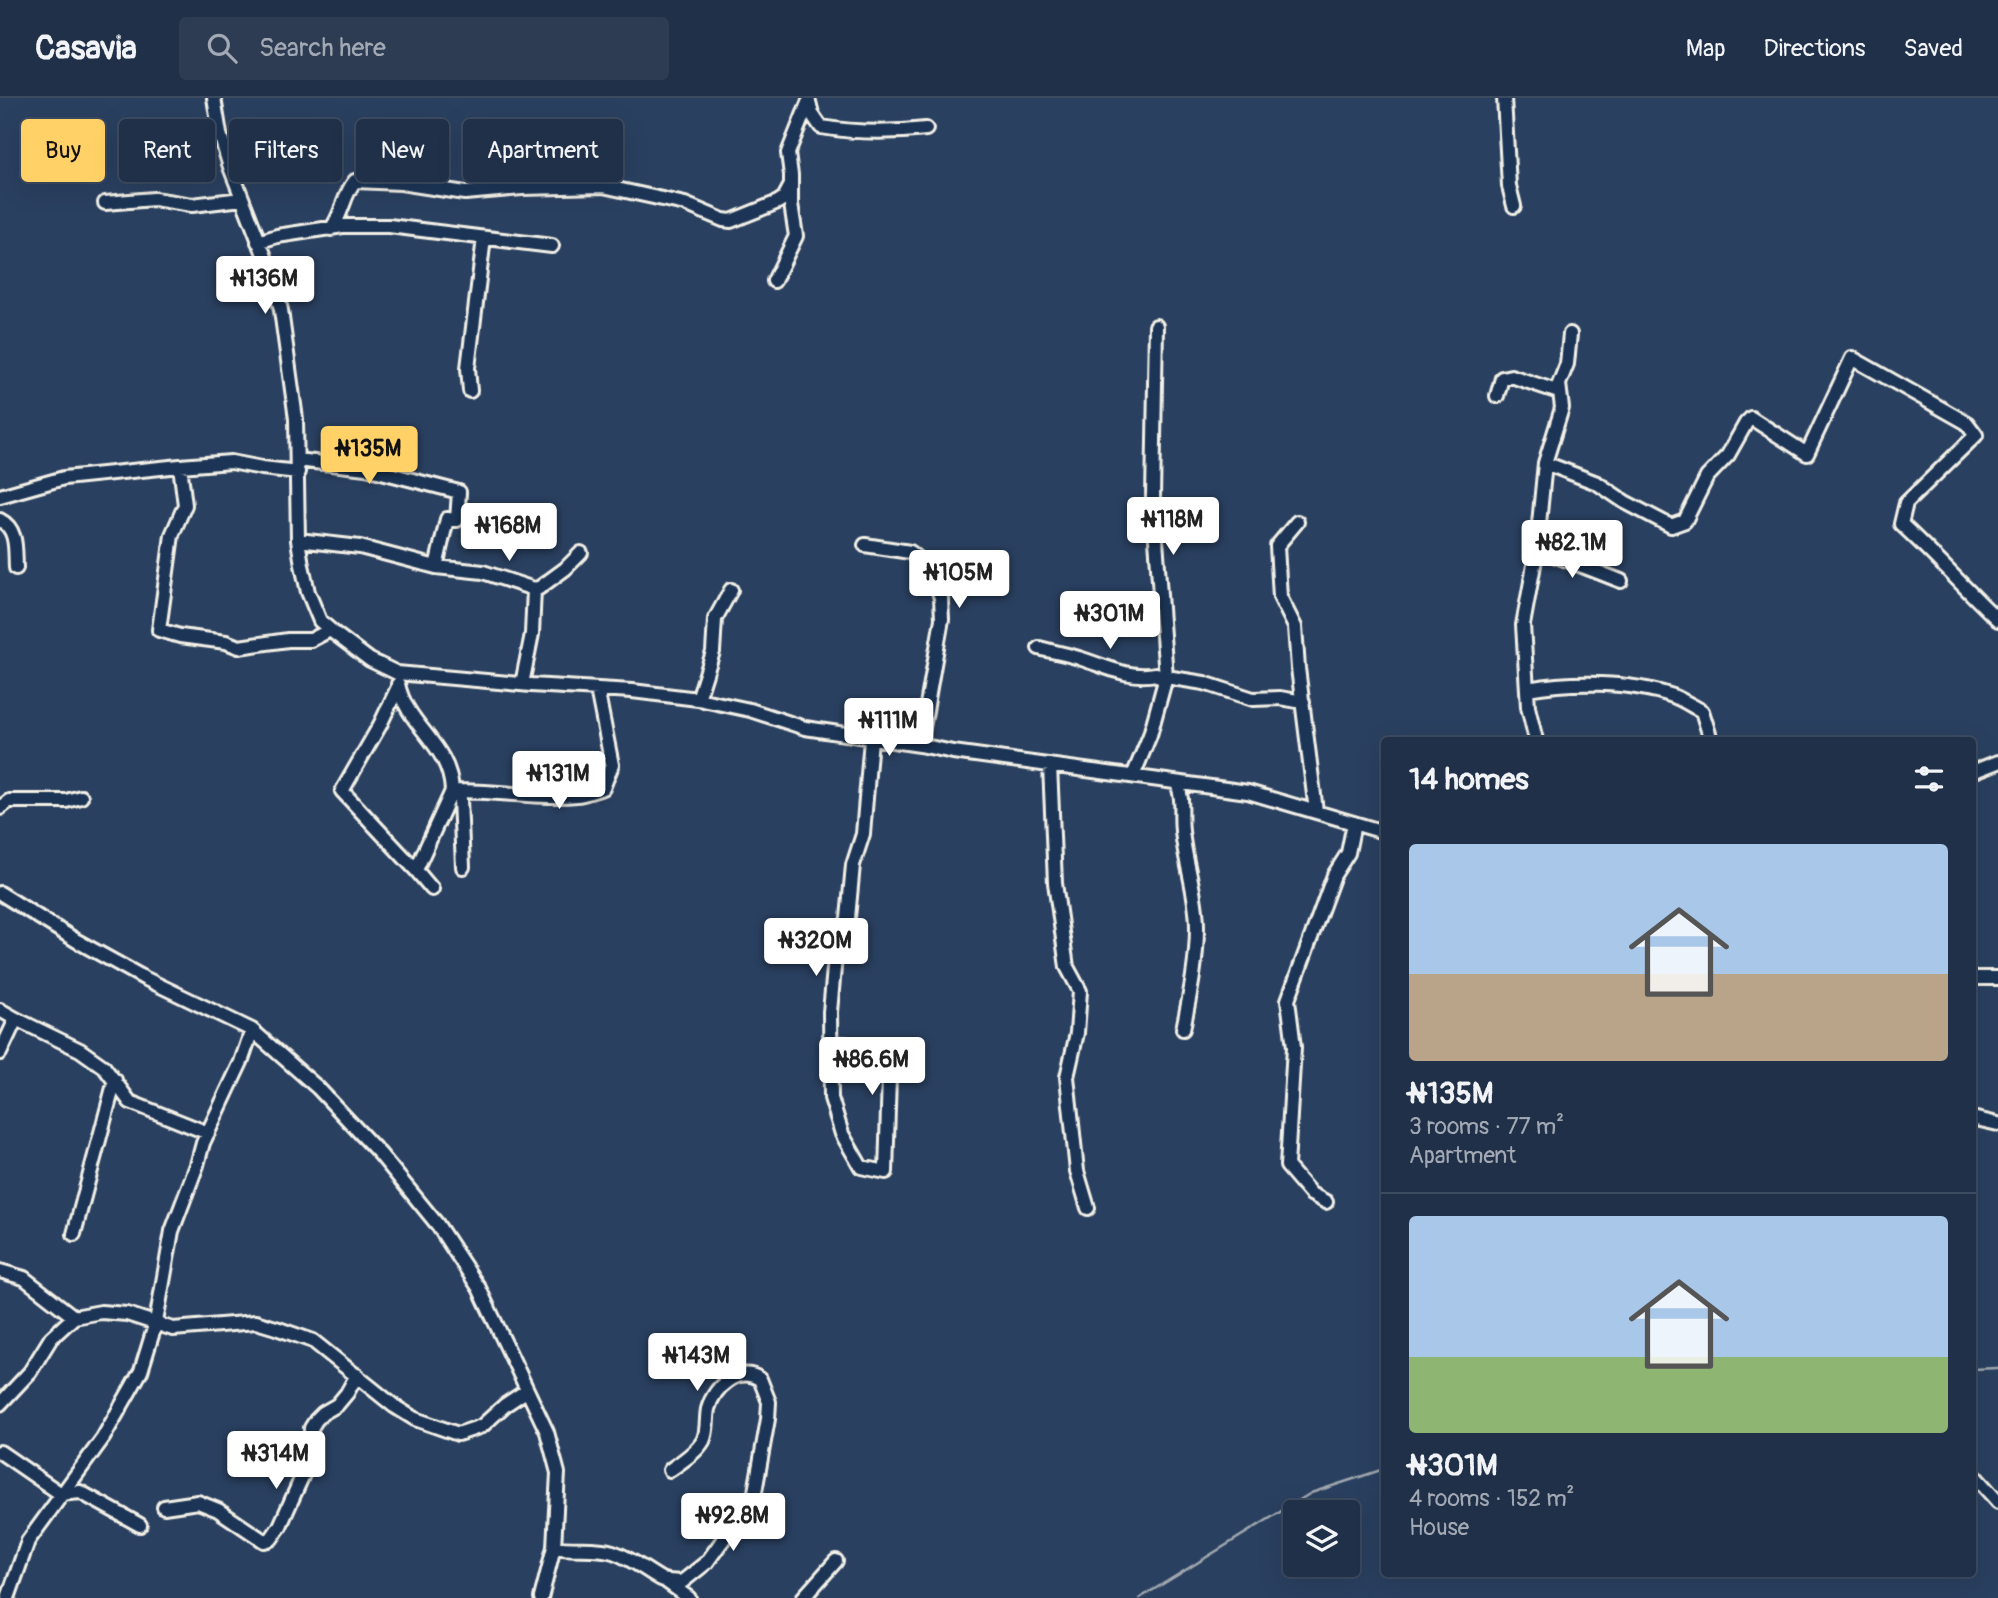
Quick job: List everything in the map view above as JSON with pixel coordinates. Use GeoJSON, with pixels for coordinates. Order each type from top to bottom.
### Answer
{"type":"FeatureCollection","features":[{"type":"Feature","properties":{"kind":"street"},"geometry":{"type":"LineString","coordinates":[[214,98],[220,134],[274,280],[281,310],[296,419],[298,540],[308,592],[320,621],[370,660],[397,673],[698,699],[750,710],[805,728],[953,752],[1248,792],[1381,831]]}},
{"type":"Feature","properties":{"kind":"street"},"geometry":{"type":"LineString","coordinates":[[1504,98],[1508,186],[1514,206]]}},
{"type":"Feature","properties":{"kind":"street"},"geometry":{"type":"LineString","coordinates":[[809,101],[821,127],[895,132],[926,129]]}},
{"type":"Feature","properties":{"kind":"street"},"geometry":{"type":"LineString","coordinates":[[774,281],[796,236],[788,153],[809,101]]}},
{"type":"Feature","properties":{"kind":"street"},"geometry":{"type":"LineString","coordinates":[[331,229],[337,222],[348,189],[355,181],[401,183],[465,193],[522,188],[603,186],[685,204],[731,221],[778,202],[784,198],[791,185]]}},
{"type":"Feature","properties":{"kind":"street"},"geometry":{"type":"LineString","coordinates":[[105,203],[154,199],[192,205],[242,199]]}},
{"type":"Feature","properties":{"kind":"street"},"geometry":{"type":"LineString","coordinates":[[258,242],[276,236],[343,226],[389,226],[552,246]]}},
{"type":"Feature","properties":{"kind":"street"},"geometry":{"type":"LineString","coordinates":[[470,391],[468,368],[484,238]]}},
{"type":"Feature","properties":{"kind":"street"},"geometry":{"type":"LineString","coordinates":[[1133,776],[1150,736],[1166,679],[1153,498],[1156,326]]}},
{"type":"Feature","properties":{"kind":"street"},"geometry":{"type":"LineString","coordinates":[[1497,396],[1502,378],[1511,376],[1556,391],[1567,364],[1570,334]]}},
{"type":"Feature","properties":{"kind":"street"},"geometry":{"type":"LineString","coordinates":[[1545,463],[1578,478],[1597,483],[1625,502],[1671,526],[1685,521],[1707,477],[1728,456],[1751,418],[1807,454],[1852,358],[1967,423],[1976,435],[1906,503],[1902,524],[1938,556],[1964,588],[1998,620]]}},
{"type":"Feature","properties":{"kind":"street"},"geometry":{"type":"LineString","coordinates":[[1535,737],[1528,707],[1523,625],[1536,548],[1545,463],[1562,408],[1559,384]]}},
{"type":"Feature","properties":{"kind":"street"},"geometry":{"type":"LineString","coordinates":[[0,496],[64,478],[231,461],[262,468],[366,468],[459,492],[457,520],[447,519],[436,567]]}},
{"type":"Feature","properties":{"kind":"street"},"geometry":{"type":"LineString","coordinates":[[180,466],[185,505],[172,535],[159,630],[180,636],[226,642],[239,647],[288,640],[311,640],[330,630]]}},
{"type":"Feature","properties":{"kind":"street"},"geometry":{"type":"LineString","coordinates":[[0,520],[11,529],[16,568]]}},
{"type":"Feature","properties":{"kind":"street"},"geometry":{"type":"LineString","coordinates":[[1297,522],[1277,546],[1280,597],[1295,627],[1316,811]]}},
{"type":"Feature","properties":{"kind":"street"},"geometry":{"type":"LineString","coordinates":[[298,540],[360,547],[436,567],[484,572],[534,589],[565,569],[581,553]]}},
{"type":"Feature","properties":{"kind":"street"},"geometry":{"type":"LineString","coordinates":[[864,545],[910,552],[932,569],[942,598],[942,619],[920,745]]}},
{"type":"Feature","properties":{"kind":"street"},"geometry":{"type":"LineString","coordinates":[[1536,548],[1621,581]]}},
{"type":"Feature","properties":{"kind":"street"},"geometry":{"type":"LineString","coordinates":[[522,684],[533,634],[534,589]]}},
{"type":"Feature","properties":{"kind":"street"},"geometry":{"type":"LineString","coordinates":[[698,699],[713,652],[715,619],[732,590]]}},
{"type":"Feature","properties":{"kind":"street"},"geometry":{"type":"LineString","coordinates":[[1039,648],[1128,675],[1144,677],[1156,674],[1166,679],[1204,684],[1254,699],[1280,698],[1303,702]]}},
{"type":"Feature","properties":{"kind":"street"},"geometry":{"type":"LineString","coordinates":[[397,673],[398,687],[410,715],[426,731],[451,775],[452,792],[416,870]]}},
{"type":"Feature","properties":{"kind":"street"},"geometry":{"type":"LineString","coordinates":[[1527,689],[1559,683],[1617,684],[1673,696],[1702,711],[1710,737]]}},
{"type":"Feature","properties":{"kind":"street"},"geometry":{"type":"LineString","coordinates":[[398,687],[380,725],[342,791],[432,889]]}},
{"type":"Feature","properties":{"kind":"street"},"geometry":{"type":"LineString","coordinates":[[452,792],[487,790],[528,794],[578,794],[603,788],[612,765],[597,689]]}},
{"type":"Feature","properties":{"kind":"street"},"geometry":{"type":"LineString","coordinates":[[831,1044],[884,1049],[889,1077],[886,1172],[861,1167],[842,1134],[831,1098],[830,1012],[835,957],[848,918],[853,865],[863,834],[871,739]]}},
{"type":"Feature","properties":{"kind":"street"},"geometry":{"type":"LineString","coordinates":[[1976,770],[1998,761]]}},
{"type":"Feature","properties":{"kind":"street"},"geometry":{"type":"LineString","coordinates":[[1050,765],[1055,883],[1067,967],[1080,990],[1077,1033],[1067,1077],[1077,1171],[1088,1208]]}},
{"type":"Feature","properties":{"kind":"street"},"geometry":{"type":"LineString","coordinates":[[1177,783],[1183,802],[1181,830],[1192,881],[1197,926],[1194,973],[1183,1029]]}},
{"type":"Feature","properties":{"kind":"street"},"geometry":{"type":"LineString","coordinates":[[452,792],[460,799],[463,867]]}},
{"type":"Feature","properties":{"kind":"street"},"geometry":{"type":"LineString","coordinates":[[0,808],[9,801],[66,801],[81,797]]}},
{"type":"Feature","properties":{"kind":"street"},"geometry":{"type":"LineString","coordinates":[[1326,1202],[1311,1194],[1287,1166],[1294,1047],[1288,1000],[1334,875],[1348,853],[1354,823]]}},
{"type":"Feature","properties":{"kind":"street"},"geometry":{"type":"LineString","coordinates":[[0,893],[77,941],[144,978],[252,1030],[318,1088],[380,1154],[437,1224],[479,1288],[547,1433],[558,1473],[554,1547],[541,1598]]}},
{"type":"Feature","properties":{"kind":"street"},"geometry":{"type":"LineString","coordinates":[[1976,978],[1998,978]]}},
{"type":"Feature","properties":{"kind":"street"},"geometry":{"type":"LineString","coordinates":[[0,1010],[80,1051],[104,1067],[130,1102],[208,1133]]}},
{"type":"Feature","properties":{"kind":"street"},"geometry":{"type":"LineString","coordinates":[[0,1053],[16,1019]]}},
{"type":"Feature","properties":{"kind":"street"},"geometry":{"type":"LineString","coordinates":[[8,1598],[28,1541],[91,1456],[134,1386],[156,1322],[172,1231],[208,1133],[242,1062],[252,1030]]}},
{"type":"Feature","properties":{"kind":"street"},"geometry":{"type":"LineString","coordinates":[[74,1234],[115,1080]]}},
{"type":"Feature","properties":{"kind":"street"},"geometry":{"type":"LineString","coordinates":[[1976,1119],[1998,1124]]}},
{"type":"Feature","properties":{"kind":"street"},"geometry":{"type":"LineString","coordinates":[[0,1271],[24,1278],[74,1317]]}},
{"type":"Feature","properties":{"kind":"street"},"geometry":{"type":"LineString","coordinates":[[0,1404],[30,1372],[51,1338],[74,1317],[101,1312],[127,1314],[173,1329],[256,1322],[313,1341],[394,1406],[415,1419],[458,1433],[482,1426],[505,1405],[526,1391]]}},
{"type":"Feature","properties":{"kind":"street"},"geometry":{"type":"LineString","coordinates":[[663,1580],[682,1582],[692,1576],[707,1562],[735,1522],[753,1503],[769,1402],[760,1379],[740,1374],[732,1376],[714,1396],[709,1407],[703,1440],[670,1470]]}},
{"type":"Feature","properties":{"kind":"street"},"geometry":{"type":"LineString","coordinates":[[164,1507],[198,1502],[218,1510],[264,1542],[271,1539],[280,1526],[311,1455],[311,1428],[323,1413],[337,1405],[357,1375]]}},
{"type":"Feature","properties":{"kind":"street"},"geometry":{"type":"LineString","coordinates":[[0,1452],[61,1493],[80,1492],[140,1525]]}},
{"type":"Feature","properties":{"kind":"street"},"geometry":{"type":"LineString","coordinates":[[1976,1477],[1998,1502]]}},
{"type":"Feature","properties":{"kind":"street"},"geometry":{"type":"LineString","coordinates":[[554,1547],[602,1549],[617,1553],[644,1566],[689,1598]]}},
{"type":"Feature","properties":{"kind":"street"},"geometry":{"type":"LineString","coordinates":[[803,1598],[836,1561]]}},
{"type":"Feature","properties":{"kind":"waterway"},"geometry":{"type":"LineString","coordinates":[[1976,1369],[1998,1368]]}},
{"type":"Feature","properties":{"kind":"waterway"},"geometry":{"type":"LineString","coordinates":[[1140,1598],[1311,1493],[1381,1470]]}}]}
